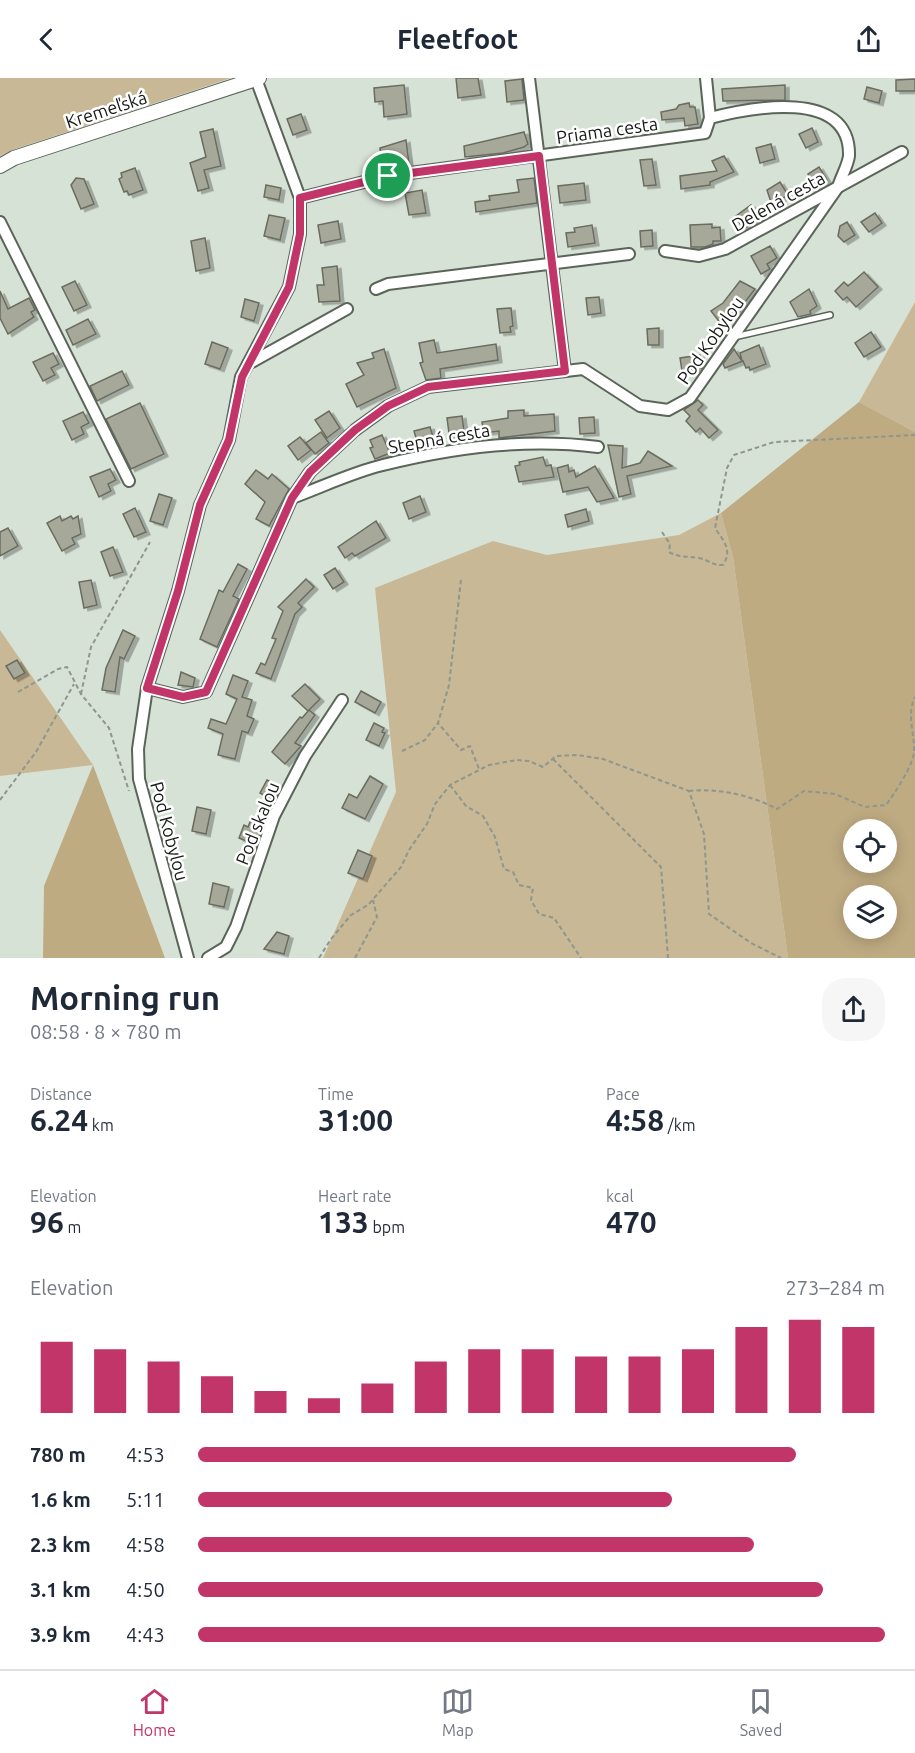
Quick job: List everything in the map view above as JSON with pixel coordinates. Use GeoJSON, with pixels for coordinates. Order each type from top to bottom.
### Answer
{"type":"FeatureCollection","features":[{"type":"Feature","properties":{"kind":"street"},"geometry":{"type":"LineString","coordinates":[[529,78],[565,371]]}},
{"type":"Feature","properties":{"kind":"street"},"geometry":{"type":"LineString","coordinates":[[706,78],[710,118]]}},
{"type":"Feature","properties":{"kind":"street"},"geometry":{"type":"LineString","coordinates":[[147,688],[178,591],[200,505],[229,440],[242,377],[289,287],[300,234],[300,198],[258,79]]}},
{"type":"Feature","properties":{"kind":"street","name":"Kremeľská"},"geometry":{"type":"LineString","coordinates":[[0,166],[14,158],[258,79]]}},
{"type":"Feature","properties":{"kind":"street","name":"Priama cesta"},"geometry":{"type":"LineString","coordinates":[[300,198],[388,176],[705,133],[710,118],[746,109],[800,106],[826,113],[844,132],[849,156],[838,187]]}},
{"type":"Feature","properties":{"kind":"street","name":"Delená cesta"},"geometry":{"type":"LineString","coordinates":[[665,251],[699,256],[725,249],[902,152]]}},
{"type":"Feature","properties":{"kind":"street","name":"Pod Kobylou"},"geometry":{"type":"LineString","coordinates":[[188,958],[139,779],[138,749],[147,688],[183,697],[206,692],[292,498],[310,472],[355,430],[388,406],[428,387],[583,369],[640,406],[668,410],[690,398],[838,187]]}},
{"type":"Feature","properties":{"kind":"street"},"geometry":{"type":"LineString","coordinates":[[0,222],[129,481]]}},
{"type":"Feature","properties":{"kind":"street"},"geometry":{"type":"LineString","coordinates":[[376,289],[388,284],[629,254]]}},
{"type":"Feature","properties":{"kind":"street"},"geometry":{"type":"LineString","coordinates":[[248,364],[347,309]]}},
{"type":"Feature","properties":{"kind":"street","name":"Stepná cesta"},"geometry":{"type":"LineString","coordinates":[[292,498],[382,465],[448,452],[502,443],[563,443],[598,447]]}},
{"type":"Feature","properties":{"kind":"street","name":"Pod skalou"},"geometry":{"type":"LineString","coordinates":[[208,958],[226,948],[236,927],[273,816],[305,756],[342,700]]}},
{"type":"Feature","properties":{"kind":"lane"},"geometry":{"type":"LineString","coordinates":[[732,337],[830,315]]}},
{"type":"Feature","properties":{"kind":"path"},"geometry":{"type":"LineString","coordinates":[[662,532],[670,544],[669,552],[677,556],[702,559],[714,566],[723,565],[728,559],[728,546],[715,528],[726,468],[734,455],[774,442],[915,435]]}},
{"type":"Feature","properties":{"kind":"path"},"geometry":{"type":"LineString","coordinates":[[81,694],[91,647],[150,542]]}},
{"type":"Feature","properties":{"kind":"path"},"geometry":{"type":"LineString","coordinates":[[402,751],[425,740],[438,723],[449,686],[461,580]]}},
{"type":"Feature","properties":{"kind":"path"},"geometry":{"type":"LineString","coordinates":[[18,692],[58,669],[67,667],[72,672],[74,684],[81,694],[110,728],[127,789],[135,797]]}},
{"type":"Feature","properties":{"kind":"path"},"geometry":{"type":"LineString","coordinates":[[0,800],[36,752],[74,684]]}},
{"type":"Feature","properties":{"kind":"path"},"geometry":{"type":"LineString","coordinates":[[319,958],[351,915],[373,899],[404,862],[409,850],[427,824],[435,804],[450,785],[479,769],[517,760],[529,761],[543,767],[553,759],[577,755],[603,759],[689,790],[702,788],[734,794],[761,801],[777,809],[804,791],[835,794],[865,807],[886,805],[898,788],[914,753],[910,727],[915,697]]}},
{"type":"Feature","properties":{"kind":"path"},"geometry":{"type":"LineString","coordinates":[[438,723],[461,750],[470,746],[479,769]]}},
{"type":"Feature","properties":{"kind":"path"},"geometry":{"type":"LineString","coordinates":[[553,759],[661,867],[668,958]]}},
{"type":"Feature","properties":{"kind":"path"},"geometry":{"type":"LineString","coordinates":[[450,785],[466,806],[483,816],[495,837],[504,869],[513,872],[519,885],[533,888],[531,900],[539,914],[554,918],[580,958]]}},
{"type":"Feature","properties":{"kind":"path"},"geometry":{"type":"LineString","coordinates":[[689,790],[704,834],[709,914],[751,944],[781,958]]}},
{"type":"Feature","properties":{"kind":"path"},"geometry":{"type":"LineString","coordinates":[[355,958],[377,917],[373,899]]}},
{"type":"Feature","properties":{"kind":"shaded area"},"geometry":{"type":"Polygon","coordinates":[[[0,78],[231,78],[15,149],[0,156],[0,78]]]}},
{"type":"Feature","properties":{"kind":"shaded area"},"geometry":{"type":"Polygon","coordinates":[[[915,302],[915,432],[859,402],[915,302]]]}},
{"type":"Feature","properties":{"kind":"shaded area"},"geometry":{"type":"Polygon","coordinates":[[[859,402],[915,432],[915,958],[788,958],[733,557],[721,513],[859,402]]]}},
{"type":"Feature","properties":{"kind":"shaded area"},"geometry":{"type":"Polygon","coordinates":[[[721,513],[733,557],[788,958],[323,958],[396,792],[375,588],[493,541],[547,555],[679,535],[721,513]]]}},
{"type":"Feature","properties":{"kind":"shaded area"},"geometry":{"type":"Polygon","coordinates":[[[0,630],[93,765],[0,776],[0,630]]]}},
{"type":"Feature","properties":{"kind":"shaded area"},"geometry":{"type":"Polygon","coordinates":[[[93,765],[165,958],[43,958],[44,886],[93,765]]]}},
{"type":"Feature","properties":{"kind":"building"},"geometry":{"type":"Polygon","coordinates":[[[456,78],[478,78],[481,95],[458,98],[456,78]]]}},
{"type":"Feature","properties":{"kind":"building"},"geometry":{"type":"Polygon","coordinates":[[[522,79],[524,100],[507,102],[505,81],[522,79]]]}},
{"type":"Feature","properties":{"kind":"building"},"geometry":{"type":"Polygon","coordinates":[[[915,79],[915,91],[896,91],[896,80],[915,79]]]}},
{"type":"Feature","properties":{"kind":"building"},"geometry":{"type":"Polygon","coordinates":[[[404,85],[407,114],[384,117],[383,101],[375,102],[374,88],[404,85]]]}},
{"type":"Feature","properties":{"kind":"building"},"geometry":{"type":"Polygon","coordinates":[[[785,85],[785,100],[723,101],[722,89],[785,85]]]}},
{"type":"Feature","properties":{"kind":"building"},"geometry":{"type":"Polygon","coordinates":[[[867,87],[882,91],[879,103],[864,99],[867,87]]]}},
{"type":"Feature","properties":{"kind":"building"},"geometry":{"type":"Polygon","coordinates":[[[689,103],[690,107],[695,107],[698,124],[685,126],[684,118],[662,120],[661,112],[689,103]]]}},
{"type":"Feature","properties":{"kind":"building"},"geometry":{"type":"Polygon","coordinates":[[[301,114],[307,130],[293,135],[287,119],[301,114]]]}},
{"type":"Feature","properties":{"kind":"building"},"geometry":{"type":"Polygon","coordinates":[[[812,128],[818,142],[806,148],[799,134],[812,128]]]}},
{"type":"Feature","properties":{"kind":"building"},"geometry":{"type":"Polygon","coordinates":[[[213,129],[221,166],[204,170],[209,188],[198,191],[190,163],[206,157],[200,132],[213,129]]]}},
{"type":"Feature","properties":{"kind":"building"},"geometry":{"type":"Polygon","coordinates":[[[524,132],[528,144],[524,147],[503,153],[465,157],[464,146],[524,132]]]}},
{"type":"Feature","properties":{"kind":"building"},"geometry":{"type":"Polygon","coordinates":[[[406,140],[409,164],[388,166],[382,164],[380,148],[406,140]]]}},
{"type":"Feature","properties":{"kind":"building"},"geometry":{"type":"Polygon","coordinates":[[[771,144],[775,159],[760,163],[756,148],[771,144]]]}},
{"type":"Feature","properties":{"kind":"building"},"geometry":{"type":"Polygon","coordinates":[[[724,156],[734,172],[710,182],[710,185],[681,189],[680,176],[717,171],[712,161],[724,156]]]}},
{"type":"Feature","properties":{"kind":"building"},"geometry":{"type":"Polygon","coordinates":[[[652,159],[656,185],[644,186],[640,160],[652,159]]]}},
{"type":"Feature","properties":{"kind":"building"},"geometry":{"type":"Polygon","coordinates":[[[819,167],[827,180],[815,187],[808,174],[819,167]]]}},
{"type":"Feature","properties":{"kind":"building"},"geometry":{"type":"Polygon","coordinates":[[[135,168],[143,190],[129,195],[127,191],[124,192],[119,179],[122,177],[121,173],[135,168]]]}},
{"type":"Feature","properties":{"kind":"building"},"geometry":{"type":"Polygon","coordinates":[[[76,178],[84,179],[94,204],[81,209],[71,185],[76,178]]]}},
{"type":"Feature","properties":{"kind":"building"},"geometry":{"type":"Polygon","coordinates":[[[534,178],[537,203],[476,212],[475,202],[490,200],[489,196],[519,192],[517,180],[534,178]]]}},
{"type":"Feature","properties":{"kind":"building"},"geometry":{"type":"Polygon","coordinates":[[[780,182],[788,195],[772,205],[767,190],[780,182]]]}},
{"type":"Feature","properties":{"kind":"building"},"geometry":{"type":"Polygon","coordinates":[[[584,183],[586,200],[560,203],[558,186],[584,183]]]}},
{"type":"Feature","properties":{"kind":"building"},"geometry":{"type":"Polygon","coordinates":[[[266,185],[281,188],[279,200],[264,197],[266,185]]]}},
{"type":"Feature","properties":{"kind":"building"},"geometry":{"type":"Polygon","coordinates":[[[422,190],[426,213],[409,215],[405,193],[422,190]]]}},
{"type":"Feature","properties":{"kind":"building"},"geometry":{"type":"Polygon","coordinates":[[[751,205],[759,221],[743,229],[736,216],[751,205]]]}},
{"type":"Feature","properties":{"kind":"building"},"geometry":{"type":"Polygon","coordinates":[[[875,213],[882,223],[869,232],[861,222],[875,213]]]}},
{"type":"Feature","properties":{"kind":"building"},"geometry":{"type":"Polygon","coordinates":[[[269,215],[285,218],[280,240],[264,236],[269,215]]]}},
{"type":"Feature","properties":{"kind":"building"},"geometry":{"type":"Polygon","coordinates":[[[338,221],[341,239],[321,243],[318,225],[338,221]]]}},
{"type":"Feature","properties":{"kind":"building"},"geometry":{"type":"Polygon","coordinates":[[[847,222],[855,235],[844,242],[838,236],[840,226],[847,222]]]}},
{"type":"Feature","properties":{"kind":"building"},"geometry":{"type":"Polygon","coordinates":[[[712,224],[712,228],[720,227],[721,241],[713,241],[713,244],[705,247],[691,247],[690,225],[712,224]]]}},
{"type":"Feature","properties":{"kind":"building"},"geometry":{"type":"Polygon","coordinates":[[[592,225],[595,243],[568,247],[566,233],[575,232],[574,228],[592,225]]]}},
{"type":"Feature","properties":{"kind":"building"},"geometry":{"type":"Polygon","coordinates":[[[652,230],[653,246],[641,247],[640,231],[652,230]]]}},
{"type":"Feature","properties":{"kind":"building"},"geometry":{"type":"Polygon","coordinates":[[[205,238],[210,268],[196,271],[191,241],[205,238]]]}},
{"type":"Feature","properties":{"kind":"building"},"geometry":{"type":"Polygon","coordinates":[[[770,246],[777,258],[767,264],[770,269],[761,274],[751,256],[770,246]]]}},
{"type":"Feature","properties":{"kind":"building"},"geometry":{"type":"Polygon","coordinates":[[[337,266],[340,301],[319,302],[317,285],[324,285],[322,268],[337,266]]]}},
{"type":"Feature","properties":{"kind":"building"},"geometry":{"type":"Polygon","coordinates":[[[864,272],[878,287],[856,307],[847,297],[843,300],[835,291],[844,282],[848,286],[864,272]]]}},
{"type":"Feature","properties":{"kind":"building"},"geometry":{"type":"Polygon","coordinates":[[[75,281],[87,305],[74,311],[62,287],[75,281]]]}},
{"type":"Feature","properties":{"kind":"building"},"geometry":{"type":"Polygon","coordinates":[[[740,281],[755,289],[742,306],[721,324],[711,311],[723,303],[740,281]]]}},
{"type":"Feature","properties":{"kind":"building"},"geometry":{"type":"Polygon","coordinates":[[[809,289],[817,306],[810,311],[811,314],[798,317],[790,302],[809,289]]]}},
{"type":"Feature","properties":{"kind":"building"},"geometry":{"type":"Polygon","coordinates":[[[0,291],[8,309],[29,298],[35,310],[31,312],[34,317],[8,334],[0,318],[0,291]]]}},
{"type":"Feature","properties":{"kind":"building"},"geometry":{"type":"Polygon","coordinates":[[[599,297],[601,313],[588,315],[586,298],[599,297]]]}},
{"type":"Feature","properties":{"kind":"building"},"geometry":{"type":"Polygon","coordinates":[[[245,299],[259,303],[254,321],[241,317],[245,299]]]}},
{"type":"Feature","properties":{"kind":"building"},"geometry":{"type":"Polygon","coordinates":[[[511,308],[513,326],[510,327],[511,332],[500,333],[497,309],[511,308]]]}},
{"type":"Feature","properties":{"kind":"building"},"geometry":{"type":"Polygon","coordinates":[[[88,319],[96,334],[73,345],[66,330],[88,319]]]}},
{"type":"Feature","properties":{"kind":"building"},"geometry":{"type":"Polygon","coordinates":[[[659,328],[659,345],[648,345],[647,329],[659,328]]]}},
{"type":"Feature","properties":{"kind":"building"},"geometry":{"type":"Polygon","coordinates":[[[871,332],[881,347],[864,357],[855,343],[871,332]]]}},
{"type":"Feature","properties":{"kind":"building"},"geometry":{"type":"Polygon","coordinates":[[[434,340],[437,353],[496,344],[498,360],[440,369],[441,378],[426,380],[420,363],[423,362],[419,343],[434,340]]]}},
{"type":"Feature","properties":{"kind":"building"},"geometry":{"type":"Polygon","coordinates":[[[212,342],[228,348],[220,369],[205,364],[212,342]]]}},
{"type":"Feature","properties":{"kind":"building"},"geometry":{"type":"Polygon","coordinates":[[[759,345],[766,364],[750,370],[749,367],[746,368],[743,361],[725,368],[723,364],[734,349],[742,361],[740,353],[759,345]]]}},
{"type":"Feature","properties":{"kind":"building"},"geometry":{"type":"Polygon","coordinates":[[[384,349],[396,388],[357,407],[346,384],[364,375],[357,363],[374,358],[372,353],[384,349]]]}},
{"type":"Feature","properties":{"kind":"building"},"geometry":{"type":"Polygon","coordinates":[[[53,353],[59,364],[51,368],[55,375],[43,381],[33,362],[53,353]]]}},
{"type":"Feature","properties":{"kind":"building"},"geometry":{"type":"Polygon","coordinates":[[[700,355],[702,368],[682,371],[680,358],[700,355]]]}},
{"type":"Feature","properties":{"kind":"building"},"geometry":{"type":"Polygon","coordinates":[[[122,371],[129,385],[97,401],[90,386],[122,371]]]}},
{"type":"Feature","properties":{"kind":"building"},"geometry":{"type":"Polygon","coordinates":[[[698,400],[703,405],[698,410],[718,430],[709,438],[700,428],[696,432],[686,421],[690,416],[684,410],[698,400]]]}},
{"type":"Feature","properties":{"kind":"building"},"geometry":{"type":"Polygon","coordinates":[[[140,403],[164,454],[131,469],[106,419],[140,403]]]}},
{"type":"Feature","properties":{"kind":"building"},"geometry":{"type":"Polygon","coordinates":[[[524,410],[524,416],[554,414],[555,431],[499,438],[499,431],[484,433],[482,422],[508,418],[508,411],[524,410]]]}},
{"type":"Feature","properties":{"kind":"building"},"geometry":{"type":"Polygon","coordinates":[[[329,411],[340,428],[327,438],[315,420],[329,411]]]}},
{"type":"Feature","properties":{"kind":"building"},"geometry":{"type":"Polygon","coordinates":[[[83,412],[89,423],[81,427],[84,434],[72,440],[63,421],[83,412]]]}},
{"type":"Feature","properties":{"kind":"building"},"geometry":{"type":"Polygon","coordinates":[[[462,416],[465,439],[450,441],[447,418],[462,416]]]}},
{"type":"Feature","properties":{"kind":"building"},"geometry":{"type":"Polygon","coordinates":[[[594,417],[595,433],[580,434],[579,418],[594,417]]]}},
{"type":"Feature","properties":{"kind":"building"},"geometry":{"type":"Polygon","coordinates":[[[430,427],[434,440],[418,445],[414,431],[430,427]]]}},
{"type":"Feature","properties":{"kind":"building"},"geometry":{"type":"Polygon","coordinates":[[[321,432],[329,443],[315,454],[306,443],[321,432]]]}},
{"type":"Feature","properties":{"kind":"building"},"geometry":{"type":"Polygon","coordinates":[[[382,435],[390,453],[375,459],[370,448],[373,447],[370,440],[382,435]]]}},
{"type":"Feature","properties":{"kind":"building"},"geometry":{"type":"Polygon","coordinates":[[[300,437],[311,450],[298,460],[288,446],[300,437]]]}},
{"type":"Feature","properties":{"kind":"building"},"geometry":{"type":"Polygon","coordinates":[[[608,445],[623,446],[622,468],[640,463],[648,451],[672,466],[627,476],[631,494],[619,497],[608,445]]]}},
{"type":"Feature","properties":{"kind":"building"},"geometry":{"type":"Polygon","coordinates":[[[543,457],[546,466],[551,465],[554,477],[519,482],[515,466],[520,465],[519,462],[543,457]]]}},
{"type":"Feature","properties":{"kind":"building"},"geometry":{"type":"Polygon","coordinates":[[[568,465],[569,472],[574,470],[576,477],[595,466],[614,498],[597,502],[588,487],[563,492],[557,468],[568,465]]]}},
{"type":"Feature","properties":{"kind":"building"},"geometry":{"type":"Polygon","coordinates":[[[110,469],[116,480],[108,484],[111,491],[99,497],[90,477],[110,469]]]}},
{"type":"Feature","properties":{"kind":"building"},"geometry":{"type":"Polygon","coordinates":[[[256,470],[268,479],[272,474],[289,489],[269,526],[256,519],[265,502],[245,484],[256,470]]]}},
{"type":"Feature","properties":{"kind":"building"},"geometry":{"type":"Polygon","coordinates":[[[159,494],[172,498],[163,525],[150,521],[159,494]]]}},
{"type":"Feature","properties":{"kind":"building"},"geometry":{"type":"Polygon","coordinates":[[[420,496],[426,512],[409,519],[403,503],[420,496]]]}},
{"type":"Feature","properties":{"kind":"building"},"geometry":{"type":"Polygon","coordinates":[[[135,508],[146,532],[134,537],[123,514],[135,508]]]}},
{"type":"Feature","properties":{"kind":"building"},"geometry":{"type":"Polygon","coordinates":[[[586,509],[589,521],[568,527],[565,515],[586,509]]]}},
{"type":"Feature","properties":{"kind":"building"},"geometry":{"type":"Polygon","coordinates":[[[60,516],[62,521],[71,516],[73,519],[78,516],[81,534],[72,538],[75,544],[62,551],[47,523],[60,516]]]}},
{"type":"Feature","properties":{"kind":"building"},"geometry":{"type":"Polygon","coordinates":[[[376,521],[386,538],[355,556],[352,553],[345,558],[338,547],[376,521]]]}},
{"type":"Feature","properties":{"kind":"building"},"geometry":{"type":"Polygon","coordinates":[[[8,528],[18,546],[0,556],[0,532],[8,528]]]}},
{"type":"Feature","properties":{"kind":"building"},"geometry":{"type":"Polygon","coordinates":[[[113,547],[123,572],[110,576],[101,552],[113,547]]]}},
{"type":"Feature","properties":{"kind":"building"},"geometry":{"type":"Polygon","coordinates":[[[238,564],[247,569],[233,596],[239,599],[217,647],[200,639],[219,590],[223,592],[238,564]]]}},
{"type":"Feature","properties":{"kind":"building"},"geometry":{"type":"Polygon","coordinates":[[[335,568],[344,582],[333,589],[324,575],[335,568]]]}},
{"type":"Feature","properties":{"kind":"building"},"geometry":{"type":"Polygon","coordinates":[[[306,579],[314,587],[298,603],[302,607],[295,614],[271,679],[256,673],[261,663],[265,665],[276,639],[272,638],[283,611],[278,607],[306,579]]]}},
{"type":"Feature","properties":{"kind":"building"},"geometry":{"type":"Polygon","coordinates":[[[91,580],[97,605],[84,608],[79,582],[91,580]]]}},
{"type":"Feature","properties":{"kind":"building"},"geometry":{"type":"Polygon","coordinates":[[[123,630],[135,636],[124,659],[120,657],[115,692],[102,690],[106,668],[123,630]]]}},
{"type":"Feature","properties":{"kind":"building"},"geometry":{"type":"Polygon","coordinates":[[[17,660],[25,673],[14,679],[6,666],[17,660]]]}},
{"type":"Feature","properties":{"kind":"building"},"geometry":{"type":"Polygon","coordinates":[[[181,672],[195,678],[193,687],[178,685],[181,672]]]}},
{"type":"Feature","properties":{"kind":"building"},"geometry":{"type":"Polygon","coordinates":[[[233,675],[248,681],[242,697],[252,700],[247,716],[254,719],[248,733],[242,731],[235,759],[218,755],[223,734],[208,728],[211,719],[226,724],[237,699],[226,694],[233,675]]]}},
{"type":"Feature","properties":{"kind":"building"},"geometry":{"type":"Polygon","coordinates":[[[305,684],[320,699],[308,711],[292,696],[305,684]]]}},
{"type":"Feature","properties":{"kind":"building"},"geometry":{"type":"Polygon","coordinates":[[[361,691],[381,702],[375,713],[355,702],[361,691]]]}},
{"type":"Feature","properties":{"kind":"building"},"geometry":{"type":"Polygon","coordinates":[[[309,710],[315,715],[295,743],[301,746],[285,764],[272,752],[300,717],[302,718],[309,710]]]}},
{"type":"Feature","properties":{"kind":"building"},"geometry":{"type":"Polygon","coordinates":[[[374,723],[384,728],[382,732],[385,733],[379,746],[366,740],[374,723]]]}},
{"type":"Feature","properties":{"kind":"building"},"geometry":{"type":"Polygon","coordinates":[[[370,776],[383,784],[365,819],[342,808],[349,794],[357,798],[370,776]]]}},
{"type":"Feature","properties":{"kind":"building"},"geometry":{"type":"Polygon","coordinates":[[[267,780],[280,787],[272,800],[260,793],[267,780]]]}},
{"type":"Feature","properties":{"kind":"building"},"geometry":{"type":"Polygon","coordinates":[[[197,807],[211,810],[206,834],[192,831],[197,807]]]}},
{"type":"Feature","properties":{"kind":"building"},"geometry":{"type":"Polygon","coordinates":[[[252,817],[264,822],[256,845],[239,838],[244,825],[248,827],[252,817]]]}},
{"type":"Feature","properties":{"kind":"building"},"geometry":{"type":"Polygon","coordinates":[[[358,850],[372,856],[363,879],[348,873],[358,850]]]}},
{"type":"Feature","properties":{"kind":"building"},"geometry":{"type":"Polygon","coordinates":[[[213,883],[229,887],[224,907],[209,904],[213,883]]]}},
{"type":"Feature","properties":{"kind":"building"},"geometry":{"type":"Polygon","coordinates":[[[277,932],[289,936],[284,954],[264,949],[277,932]]]}},
{"type":"Feature","properties":{"kind":"route"},"geometry":{"type":"LineString","coordinates":[[539,156],[565,371],[428,387],[388,406],[355,430],[310,472],[292,498],[206,692],[183,697],[147,688],[178,591],[200,505],[229,440],[242,377],[289,287],[300,234],[300,198],[388,176],[539,156]]}}]}
